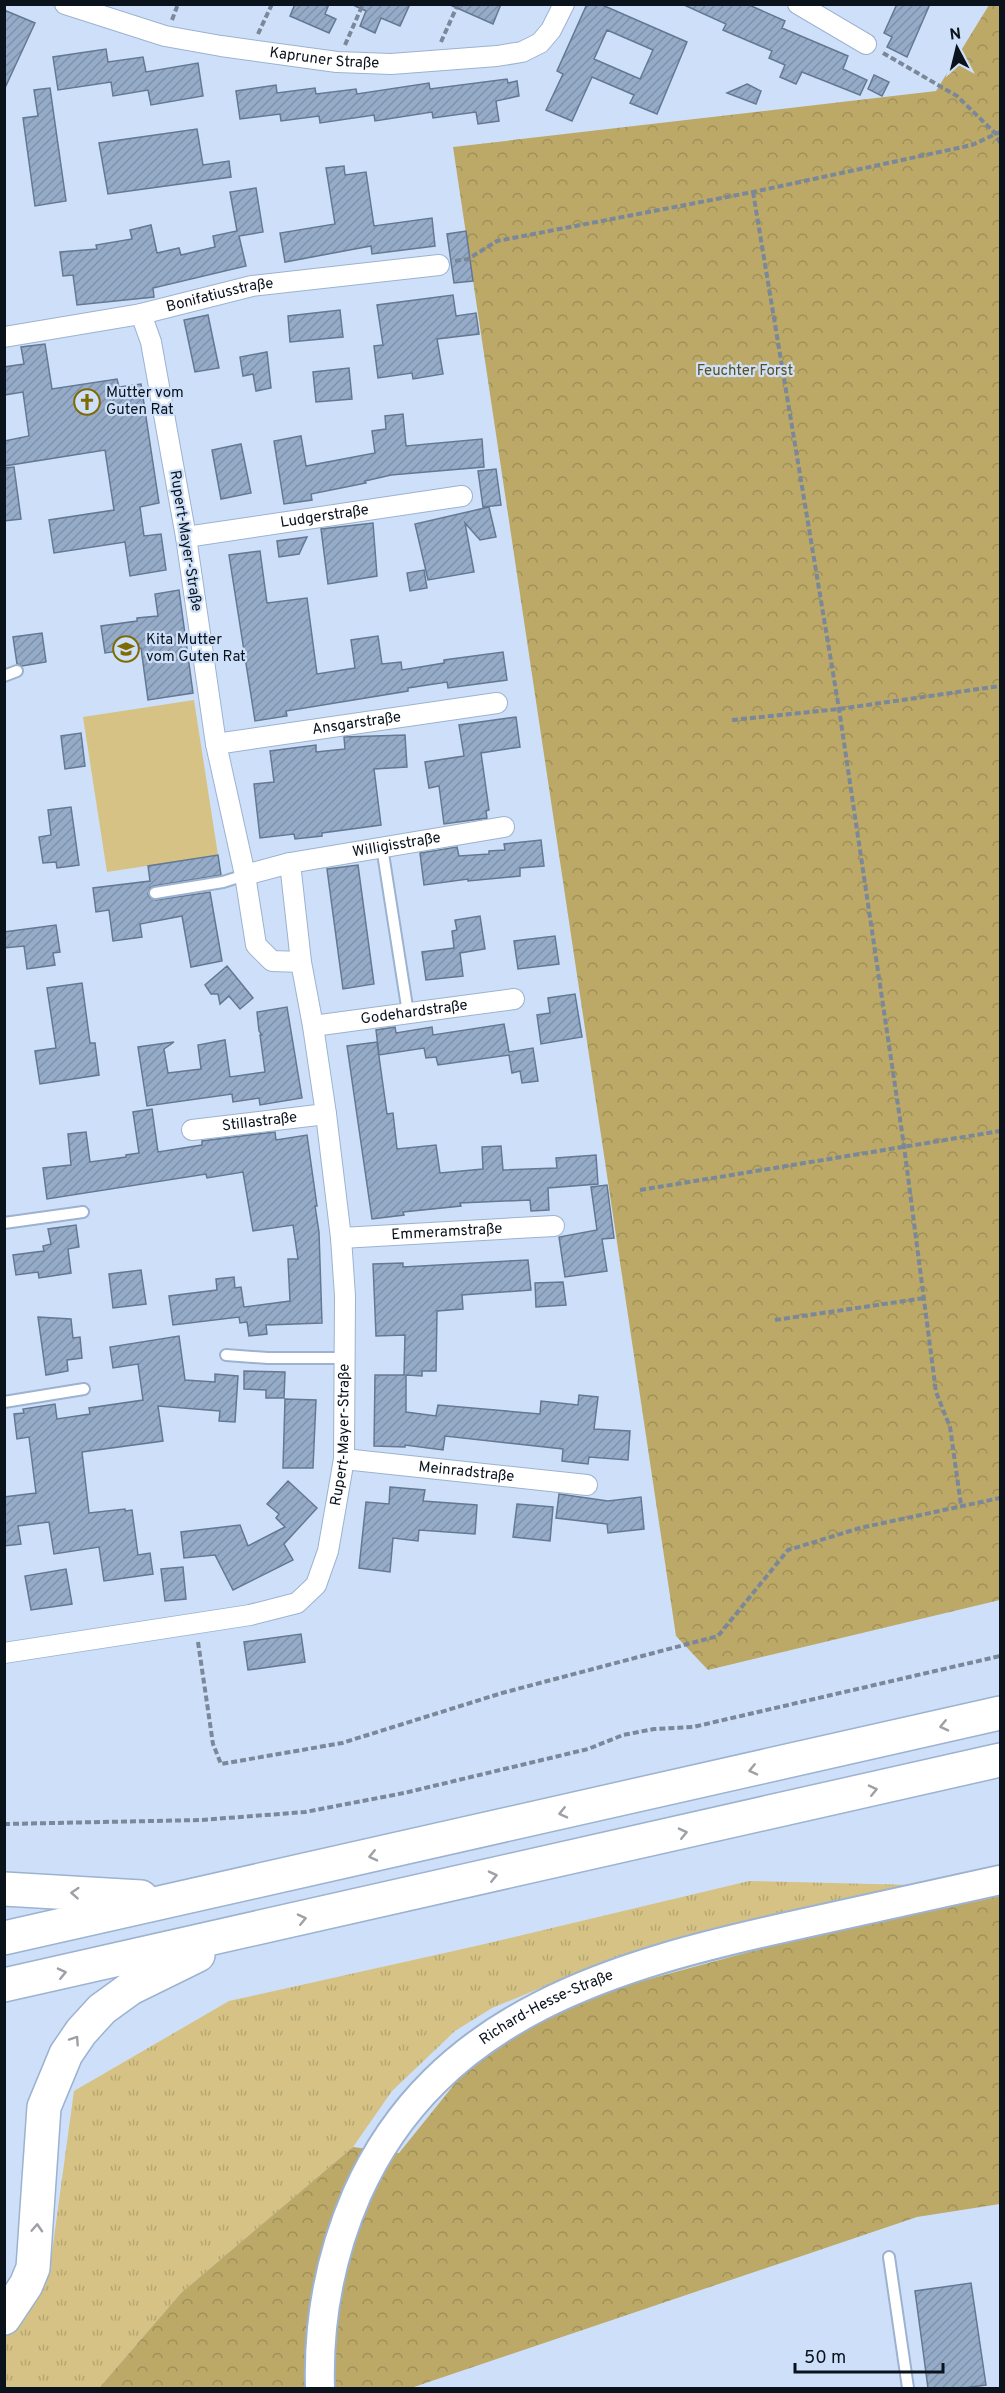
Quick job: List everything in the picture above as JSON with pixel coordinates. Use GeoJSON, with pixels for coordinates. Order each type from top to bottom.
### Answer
{"type":"FeatureCollection","features":[{"type":"Feature","properties":{"kind":"highway"},"geometry":{"type":"LineString","coordinates":[[4,1938],[1000,1713]]}},
{"type":"Feature","properties":{"kind":"highway"},"geometry":{"type":"LineString","coordinates":[[4,1985],[1000,1760]]}},
{"type":"Feature","properties":{"kind":"highway"},"geometry":{"type":"LineString","coordinates":[[4,1889],[176,1900]]}},
{"type":"Feature","properties":{"kind":"highway"},"geometry":{"type":"LineString","coordinates":[[4,2318],[26,2285],[33,2268],[44,2107],[66,2054],[81,2032],[102,2009],[131,1988],[245,1931]]}},
{"type":"Feature","properties":{"kind":"street","name":"Kapruner Straße"},"geometry":{"type":"LineString","coordinates":[[65,4],[165,36],[250,51],[337,62],[391,64],[522,52],[540,44],[551,30],[564,4]]}},
{"type":"Feature","properties":{"kind":"street"},"geometry":{"type":"LineString","coordinates":[[798,4],[866,44]]}},
{"type":"Feature","properties":{"kind":"street","name":"Bonifatiusstraße"},"geometry":{"type":"LineString","coordinates":[[4,337],[141,314],[252,286],[439,265]]}},
{"type":"Feature","properties":{"kind":"street","name":"Rupert-Mayer-Straße"},"geometry":{"type":"LineString","coordinates":[[141,314],[151,342],[186,537],[216,744],[245,875],[256,945],[272,961],[301,962]]}},
{"type":"Feature","properties":{"kind":"street","name":"Ludgerstraße"},"geometry":{"type":"LineString","coordinates":[[186,537],[462,496]]}},
{"type":"Feature","properties":{"kind":"street","name":"Ansgarstraße"},"geometry":{"type":"LineString","coordinates":[[216,744],[497,702]]}},
{"type":"Feature","properties":{"kind":"street","name":"Willigisstraße"},"geometry":{"type":"LineString","coordinates":[[290,863],[504,827]]}},
{"type":"Feature","properties":{"kind":"street"},"geometry":{"type":"LineString","coordinates":[[245,875],[290,863]]}},
{"type":"Feature","properties":{"kind":"street","name":"Rupert-Mayer-Straße"},"geometry":{"type":"LineString","coordinates":[[4,1653],[250,1615],[297,1603],[316,1585],[328,1551],[344,1459],[346,1358],[341,1238],[326,1114],[301,962],[290,863]]}},
{"type":"Feature","properties":{"kind":"street","name":"Godehardstraße"},"geometry":{"type":"LineString","coordinates":[[313,1026],[514,999]]}},
{"type":"Feature","properties":{"kind":"street","name":"Stillastraße"},"geometry":{"type":"LineString","coordinates":[[192,1130],[326,1114]]}},
{"type":"Feature","properties":{"kind":"street","name":"Emmeramstraße"},"geometry":{"type":"LineString","coordinates":[[341,1238],[554,1226]]}},
{"type":"Feature","properties":{"kind":"street","name":"Meinradstraße"},"geometry":{"type":"LineString","coordinates":[[344,1459],[587,1485]]}},
{"type":"Feature","properties":{"kind":"street","name":"Richard-Hesse-Straße"},"geometry":{"type":"LineString","coordinates":[[320,2388],[321,2329],[331,2270],[342,2231],[361,2185],[381,2149],[407,2113],[445,2073],[478,2044],[531,2010],[614,1972],[731,1939],[1000,1880]]}},
{"type":"Feature","properties":{"kind":"lane"},"geometry":{"type":"LineString","coordinates":[[4,676],[17,671]]}},
{"type":"Feature","properties":{"kind":"lane"},"geometry":{"type":"LineString","coordinates":[[382,847],[408,1013]]}},
{"type":"Feature","properties":{"kind":"lane"},"geometry":{"type":"LineString","coordinates":[[155,893],[224,882],[245,875]]}},
{"type":"Feature","properties":{"kind":"lane"},"geometry":{"type":"LineString","coordinates":[[4,1223],[83,1212]]}},
{"type":"Feature","properties":{"kind":"lane"},"geometry":{"type":"LineString","coordinates":[[226,1355],[268,1358],[346,1358]]}},
{"type":"Feature","properties":{"kind":"lane"},"geometry":{"type":"LineString","coordinates":[[4,1402],[84,1389]]}},
{"type":"Feature","properties":{"kind":"lane"},"geometry":{"type":"LineString","coordinates":[[889,2257],[908,2388]]}},
{"type":"Feature","properties":{"kind":"path"},"geometry":{"type":"LineString","coordinates":[[250,51],[272,4]]}},
{"type":"Feature","properties":{"kind":"path"},"geometry":{"type":"LineString","coordinates":[[337,62],[363,4]]}},
{"type":"Feature","properties":{"kind":"path"},"geometry":{"type":"LineString","coordinates":[[432,62],[458,4]]}},
{"type":"Feature","properties":{"kind":"path"},"geometry":{"type":"LineString","coordinates":[[866,44],[957,96],[998,133],[1000,143]]}},
{"type":"Feature","properties":{"kind":"path"},"geometry":{"type":"LineString","coordinates":[[439,265],[468,259],[497,241],[753,192],[972,145],[998,133]]}},
{"type":"Feature","properties":{"kind":"path"},"geometry":{"type":"LineString","coordinates":[[753,192],[839,709],[904,1146],[936,1392],[950,1427],[962,1505]]}},
{"type":"Feature","properties":{"kind":"path"},"geometry":{"type":"LineString","coordinates":[[732,720],[839,709],[1000,686]]}},
{"type":"Feature","properties":{"kind":"path"},"geometry":{"type":"LineString","coordinates":[[640,1190],[1000,1131]]}},
{"type":"Feature","properties":{"kind":"path"},"geometry":{"type":"LineString","coordinates":[[776,1320],[925,1298]]}},
{"type":"Feature","properties":{"kind":"path"},"geometry":{"type":"LineString","coordinates":[[196,1624],[213,1744],[221,1764],[342,1743],[502,1693],[718,1636],[788,1550],[860,1528],[1000,1498]]}},
{"type":"Feature","properties":{"kind":"path"},"geometry":{"type":"LineString","coordinates":[[4,1824],[201,1820],[305,1812],[415,1791],[588,1749],[622,1735],[654,1729],[693,1727],[1000,1656]]}},
{"type":"Feature","properties":{"kind":"green space","name":"Feuchter Forst"},"geometry":{"type":"Polygon","coordinates":[[[989,5],[1000,5],[1000,1600],[708,1670],[676,1636],[453,147],[936,91],[989,5]]]}},
{"type":"Feature","properties":{"kind":"green space"},"geometry":{"type":"Polygon","coordinates":[[[194,700],[218,855],[107,872],[83,717],[194,700]]]}},
{"type":"Feature","properties":{"kind":"green space"},"geometry":{"type":"Polygon","coordinates":[[[749,1881],[913,1885],[618,1956],[492,2008],[455,2031],[392,2091],[353,2147],[181,2293],[99,2388],[5,2388],[4,2333],[49,2274],[74,2091],[229,2001],[476,1946],[749,1881]]]}},
{"type":"Feature","properties":{"kind":"green space"},"geometry":{"type":"Polygon","coordinates":[[[1000,1896],[1000,2204],[917,2217],[411,2388],[99,2388],[181,2293],[353,2147],[399,2153],[461,2076],[511,2035],[616,1988],[768,1947],[1000,1896]]]}},
{"type":"Feature","properties":{"kind":"building"},"geometry":{"type":"Polygon","coordinates":[[[295,4],[329,4],[325,14],[336,19],[329,33],[290,16],[295,4]]]}},
{"type":"Feature","properties":{"kind":"building"},"geometry":{"type":"Polygon","coordinates":[[[351,4],[410,4],[400,26],[381,18],[375,33],[360,26],[366,11],[351,4]]]}},
{"type":"Feature","properties":{"kind":"building"},"geometry":{"type":"Polygon","coordinates":[[[448,4],[501,4],[493,24],[448,4]]]}},
{"type":"Feature","properties":{"kind":"building"},"geometry":{"type":"Polygon","coordinates":[[[587,4],[600,4],[687,42],[657,114],[630,103],[634,95],[592,77],[572,121],[546,110],[563,74],[557,71],[587,4]],[[607,30],[594,59],[640,79],[653,50],[607,30]]]}},
{"type":"Feature","properties":{"kind":"building"},"geometry":{"type":"Polygon","coordinates":[[[682,4],[747,4],[785,21],[782,28],[848,56],[843,69],[867,80],[860,95],[802,72],[796,84],[780,77],[785,65],[769,58],[772,51],[723,30],[726,24],[682,4]]]}},
{"type":"Feature","properties":{"kind":"building"},"geometry":{"type":"Polygon","coordinates":[[[897,4],[930,4],[907,57],[887,47],[892,37],[884,33],[897,4]]]}},
{"type":"Feature","properties":{"kind":"building"},"geometry":{"type":"Polygon","coordinates":[[[4,10],[35,23],[4,90],[4,10]]]}},
{"type":"Feature","properties":{"kind":"building"},"geometry":{"type":"Polygon","coordinates":[[[106,49],[108,62],[143,57],[146,72],[198,63],[203,96],[151,105],[148,90],[113,96],[111,82],[58,90],[53,57],[106,49]]]}},
{"type":"Feature","properties":{"kind":"building"},"geometry":{"type":"Polygon","coordinates":[[[874,75],[889,82],[882,96],[868,89],[874,75]]]}},
{"type":"Feature","properties":{"kind":"building"},"geometry":{"type":"Polygon","coordinates":[[[507,79],[508,83],[517,81],[519,96],[496,101],[499,121],[478,124],[476,112],[433,118],[432,112],[375,121],[374,115],[320,123],[319,116],[281,121],[280,114],[240,119],[236,91],[276,85],[277,93],[315,88],[316,94],[356,89],[357,94],[429,83],[430,89],[507,79]]]}},
{"type":"Feature","properties":{"kind":"building"},"geometry":{"type":"Polygon","coordinates":[[[747,84],[761,91],[756,104],[727,93],[747,84]]]}},
{"type":"Feature","properties":{"kind":"building"},"geometry":{"type":"Polygon","coordinates":[[[50,88],[66,201],[35,206],[23,118],[38,116],[34,90],[50,88]]]}},
{"type":"Feature","properties":{"kind":"building"},"geometry":{"type":"Polygon","coordinates":[[[197,129],[203,165],[229,161],[231,177],[108,194],[99,143],[197,129]]]}},
{"type":"Feature","properties":{"kind":"building"},"geometry":{"type":"Polygon","coordinates":[[[344,166],[345,175],[366,172],[374,226],[432,218],[435,246],[372,254],[371,246],[285,262],[280,233],[335,224],[326,168],[344,166]]]}},
{"type":"Feature","properties":{"kind":"building"},"geometry":{"type":"Polygon","coordinates":[[[256,188],[263,232],[239,236],[246,266],[153,288],[154,297],[77,305],[73,275],[63,276],[60,252],[97,249],[96,245],[132,239],[130,230],[151,225],[157,253],[179,248],[181,255],[215,247],[213,236],[237,231],[230,192],[256,188]]]}},
{"type":"Feature","properties":{"kind":"building"},"geometry":{"type":"Polygon","coordinates":[[[466,231],[473,281],[454,283],[447,234],[466,231]]]}},
{"type":"Feature","properties":{"kind":"building"},"geometry":{"type":"Polygon","coordinates":[[[453,295],[456,316],[476,313],[479,334],[437,339],[443,374],[413,379],[412,373],[378,378],[374,346],[383,345],[377,305],[453,295]]]}},
{"type":"Feature","properties":{"kind":"building"},"geometry":{"type":"Polygon","coordinates":[[[340,310],[343,337],[290,342],[288,316],[340,310]]]}},
{"type":"Feature","properties":{"kind":"building"},"geometry":{"type":"Polygon","coordinates":[[[208,315],[219,368],[195,372],[184,320],[208,315]]]}},
{"type":"Feature","properties":{"kind":"building"},"geometry":{"type":"Polygon","coordinates":[[[45,344],[52,389],[117,379],[119,387],[141,384],[159,503],[140,507],[144,536],[161,534],[166,570],[130,576],[125,542],[54,553],[49,520],[114,510],[105,450],[4,466],[4,441],[29,436],[23,392],[4,395],[4,367],[24,364],[21,347],[45,344]]]}},
{"type":"Feature","properties":{"kind":"building"},"geometry":{"type":"Polygon","coordinates":[[[267,352],[271,388],[256,391],[253,374],[243,376],[240,357],[267,352]]]}},
{"type":"Feature","properties":{"kind":"building"},"geometry":{"type":"Polygon","coordinates":[[[349,368],[352,399],[316,402],[313,372],[349,368]]]}},
{"type":"Feature","properties":{"kind":"building"},"geometry":{"type":"Polygon","coordinates":[[[403,414],[406,446],[482,439],[484,467],[391,475],[365,481],[366,483],[311,494],[312,500],[284,504],[274,441],[301,436],[306,466],[375,453],[372,431],[386,429],[385,416],[403,414]]]}},
{"type":"Feature","properties":{"kind":"building"},"geometry":{"type":"Polygon","coordinates":[[[241,444],[251,493],[221,499],[212,450],[241,444]]]}},
{"type":"Feature","properties":{"kind":"building"},"geometry":{"type":"Polygon","coordinates":[[[14,467],[21,519],[4,521],[4,468],[14,467]]]}},
{"type":"Feature","properties":{"kind":"building"},"geometry":{"type":"Polygon","coordinates":[[[496,469],[501,505],[483,507],[478,471],[496,469]]]}},
{"type":"Feature","properties":{"kind":"building"},"geometry":{"type":"Polygon","coordinates":[[[489,507],[496,537],[480,540],[465,523],[474,572],[428,580],[415,524],[489,507]]]}},
{"type":"Feature","properties":{"kind":"building"},"geometry":{"type":"Polygon","coordinates":[[[373,523],[377,576],[328,584],[321,529],[373,523]]]}},
{"type":"Feature","properties":{"kind":"building"},"geometry":{"type":"Polygon","coordinates":[[[307,537],[299,554],[279,557],[277,541],[307,537]]]}},
{"type":"Feature","properties":{"kind":"building"},"geometry":{"type":"Polygon","coordinates":[[[260,551],[267,603],[307,598],[317,674],[355,668],[351,640],[378,636],[382,664],[401,662],[402,670],[444,663],[444,660],[503,652],[507,680],[448,688],[447,682],[408,688],[408,691],[286,711],[287,716],[255,721],[229,555],[260,551]]]}},
{"type":"Feature","properties":{"kind":"building"},"geometry":{"type":"Polygon","coordinates":[[[424,570],[427,588],[410,591],[407,573],[424,570]]]}},
{"type":"Feature","properties":{"kind":"building"},"geometry":{"type":"Polygon","coordinates":[[[179,590],[193,693],[148,700],[141,648],[105,653],[101,626],[158,616],[155,594],[179,590]]]}},
{"type":"Feature","properties":{"kind":"building"},"geometry":{"type":"Polygon","coordinates":[[[42,633],[46,662],[22,666],[17,664],[13,637],[42,633]]]}},
{"type":"Feature","properties":{"kind":"building"},"geometry":{"type":"Polygon","coordinates":[[[516,717],[520,747],[481,753],[489,810],[486,811],[487,818],[444,824],[439,786],[429,788],[425,762],[464,756],[459,725],[516,717]]]}},
{"type":"Feature","properties":{"kind":"building"},"geometry":{"type":"Polygon","coordinates":[[[81,733],[85,766],[65,769],[61,736],[81,733]]]}},
{"type":"Feature","properties":{"kind":"building"},"geometry":{"type":"Polygon","coordinates":[[[405,735],[407,767],[374,769],[381,825],[295,839],[294,834],[260,838],[254,784],[274,782],[270,751],[316,745],[316,752],[345,749],[344,737],[405,735]]]}},
{"type":"Feature","properties":{"kind":"building"},"geometry":{"type":"Polygon","coordinates":[[[71,807],[79,865],[57,868],[56,862],[43,863],[39,837],[51,835],[48,810],[71,807]]]}},
{"type":"Feature","properties":{"kind":"building"},"geometry":{"type":"Polygon","coordinates":[[[541,840],[544,866],[520,868],[520,876],[468,881],[468,879],[424,885],[420,853],[457,847],[459,856],[489,854],[489,851],[505,850],[504,844],[541,840]]]}},
{"type":"Feature","properties":{"kind":"building"},"geometry":{"type":"Polygon","coordinates":[[[218,855],[221,875],[154,886],[150,888],[148,894],[150,898],[156,900],[210,892],[222,961],[191,967],[182,916],[140,924],[142,937],[113,941],[109,910],[96,912],[93,888],[150,881],[148,866],[218,855]]]}},
{"type":"Feature","properties":{"kind":"building"},"geometry":{"type":"Polygon","coordinates":[[[358,865],[374,984],[343,989],[327,869],[358,865]]]}},
{"type":"Feature","properties":{"kind":"building"},"geometry":{"type":"Polygon","coordinates":[[[480,916],[485,949],[460,953],[463,976],[426,980],[422,952],[454,948],[452,931],[457,930],[455,920],[480,916]]]}},
{"type":"Feature","properties":{"kind":"building"},"geometry":{"type":"Polygon","coordinates":[[[56,925],[60,952],[53,953],[55,965],[27,969],[24,946],[4,948],[4,932],[56,925]]]}},
{"type":"Feature","properties":{"kind":"building"},"geometry":{"type":"Polygon","coordinates":[[[555,936],[559,964],[518,969],[514,941],[555,936]]]}},
{"type":"Feature","properties":{"kind":"building"},"geometry":{"type":"Polygon","coordinates":[[[227,966],[253,998],[240,1009],[229,996],[220,1004],[218,994],[211,994],[205,985],[227,966]]]}},
{"type":"Feature","properties":{"kind":"building"},"geometry":{"type":"Polygon","coordinates":[[[82,983],[90,1043],[95,1043],[99,1075],[40,1084],[35,1051],[56,1048],[47,988],[82,983]]]}},
{"type":"Feature","properties":{"kind":"building"},"geometry":{"type":"Polygon","coordinates":[[[575,994],[582,1037],[541,1044],[537,1015],[550,1013],[548,998],[575,994]]]}},
{"type":"Feature","properties":{"kind":"building"},"geometry":{"type":"Polygon","coordinates":[[[287,1007],[302,1098],[260,1105],[259,1098],[233,1102],[232,1094],[147,1106],[138,1047],[174,1042],[164,1049],[168,1073],[201,1069],[198,1045],[225,1040],[230,1077],[265,1072],[260,1035],[262,1035],[259,1031],[257,1012],[287,1007]]]}},
{"type":"Feature","properties":{"kind":"building"},"geometry":{"type":"Polygon","coordinates":[[[504,1024],[509,1052],[533,1048],[538,1081],[522,1083],[520,1071],[512,1073],[509,1055],[438,1065],[436,1057],[426,1058],[424,1048],[379,1055],[376,1030],[395,1027],[396,1033],[432,1027],[433,1035],[504,1024]]]}},
{"type":"Feature","properties":{"kind":"building"},"geometry":{"type":"Polygon","coordinates":[[[377,1042],[387,1114],[393,1113],[397,1149],[436,1145],[440,1173],[483,1169],[482,1147],[501,1146],[503,1170],[557,1168],[556,1158],[596,1155],[598,1184],[548,1188],[549,1210],[531,1211],[530,1200],[460,1203],[461,1206],[403,1212],[404,1215],[372,1219],[347,1046],[377,1042]]]}},
{"type":"Feature","properties":{"kind":"building"},"geometry":{"type":"Polygon","coordinates":[[[152,1109],[158,1152],[202,1145],[202,1141],[275,1132],[276,1140],[307,1135],[317,1206],[315,1206],[319,1232],[322,1323],[266,1325],[267,1334],[249,1336],[247,1322],[240,1323],[239,1317],[173,1325],[169,1296],[217,1290],[216,1279],[234,1277],[235,1288],[241,1287],[244,1307],[290,1301],[288,1259],[298,1259],[293,1225],[253,1231],[243,1172],[207,1178],[206,1174],[47,1199],[43,1168],[71,1165],[68,1134],[86,1132],[90,1162],[126,1157],[126,1155],[139,1153],[133,1112],[152,1109]]]}},
{"type":"Feature","properties":{"kind":"building"},"geometry":{"type":"Polygon","coordinates":[[[607,1185],[614,1238],[602,1239],[607,1271],[565,1277],[559,1237],[597,1230],[591,1187],[607,1185]]]}},
{"type":"Feature","properties":{"kind":"building"},"geometry":{"type":"Polygon","coordinates":[[[76,1225],[79,1247],[68,1249],[71,1273],[39,1278],[38,1272],[16,1275],[13,1255],[44,1251],[43,1246],[51,1244],[48,1229],[76,1225]]]}},
{"type":"Feature","properties":{"kind":"building"},"geometry":{"type":"Polygon","coordinates":[[[528,1260],[531,1290],[462,1295],[463,1309],[437,1311],[436,1371],[422,1371],[422,1376],[406,1375],[406,1412],[436,1416],[438,1405],[540,1414],[541,1401],[578,1405],[579,1395],[598,1397],[594,1429],[630,1431],[628,1460],[589,1457],[588,1464],[562,1461],[563,1449],[445,1436],[443,1450],[405,1445],[405,1447],[374,1446],[375,1375],[404,1375],[405,1335],[376,1336],[373,1264],[403,1263],[403,1267],[528,1260]]]}},
{"type":"Feature","properties":{"kind":"building"},"geometry":{"type":"Polygon","coordinates":[[[141,1270],[146,1304],[113,1308],[109,1274],[141,1270]]]}},
{"type":"Feature","properties":{"kind":"building"},"geometry":{"type":"Polygon","coordinates":[[[563,1282],[566,1305],[536,1307],[535,1283],[563,1282]]]}},
{"type":"Feature","properties":{"kind":"building"},"geometry":{"type":"Polygon","coordinates":[[[38,1317],[71,1319],[73,1338],[80,1337],[82,1358],[67,1360],[68,1371],[46,1375],[38,1317]]]}},
{"type":"Feature","properties":{"kind":"building"},"geometry":{"type":"Polygon","coordinates":[[[179,1336],[185,1380],[215,1382],[215,1374],[238,1376],[235,1422],[219,1421],[220,1411],[158,1406],[163,1441],[82,1452],[89,1513],[132,1510],[138,1555],[150,1553],[153,1574],[104,1581],[99,1547],[54,1554],[49,1522],[18,1526],[21,1544],[4,1546],[4,1497],[36,1493],[29,1437],[17,1439],[14,1414],[24,1413],[23,1409],[55,1404],[57,1419],[90,1414],[89,1408],[143,1400],[138,1364],[113,1368],[110,1347],[179,1336]]]}},
{"type":"Feature","properties":{"kind":"building"},"geometry":{"type":"Polygon","coordinates":[[[244,1371],[285,1372],[284,1398],[266,1398],[266,1390],[244,1389],[244,1371]]]}},
{"type":"Feature","properties":{"kind":"building"},"geometry":{"type":"Polygon","coordinates":[[[285,1399],[316,1400],[313,1468],[283,1468],[285,1399]]]}},
{"type":"Feature","properties":{"kind":"building"},"geometry":{"type":"Polygon","coordinates":[[[288,1481],[317,1508],[284,1544],[293,1560],[233,1590],[215,1555],[184,1558],[181,1532],[240,1525],[248,1546],[285,1527],[276,1518],[279,1514],[267,1504],[288,1481]]]}},
{"type":"Feature","properties":{"kind":"building"},"geometry":{"type":"Polygon","coordinates":[[[390,1487],[425,1490],[423,1501],[477,1505],[475,1534],[419,1530],[418,1541],[393,1538],[390,1572],[359,1568],[366,1502],[389,1504],[390,1487]]]}},
{"type":"Feature","properties":{"kind":"building"},"geometry":{"type":"Polygon","coordinates":[[[559,1494],[608,1501],[641,1497],[644,1529],[608,1533],[607,1524],[556,1518],[559,1494]]]}},
{"type":"Feature","properties":{"kind":"building"},"geometry":{"type":"Polygon","coordinates":[[[517,1504],[553,1507],[550,1541],[513,1537],[517,1504]]]}},
{"type":"Feature","properties":{"kind":"building"},"geometry":{"type":"Polygon","coordinates":[[[183,1567],[186,1599],[165,1601],[161,1569],[183,1567]]]}},
{"type":"Feature","properties":{"kind":"building"},"geometry":{"type":"Polygon","coordinates":[[[66,1569],[72,1604],[31,1610],[25,1576],[66,1569]]]}},
{"type":"Feature","properties":{"kind":"building"},"geometry":{"type":"Polygon","coordinates":[[[301,1634],[305,1662],[248,1670],[244,1642],[301,1634]]]}},
{"type":"Feature","properties":{"kind":"building"},"geometry":{"type":"Polygon","coordinates":[[[971,2283],[986,2385],[964,2388],[928,2388],[915,2291],[971,2283]]]}},
{"type":"Feature","properties":{"kind":"place","name":"Mutter vom Guten Rat"},"geometry":{"type":"Point","coordinates":[87,402]}},
{"type":"Feature","properties":{"kind":"place","name":"Kita Mutter vom Guten Rat"},"geometry":{"type":"Point","coordinates":[126,649]}}]}
